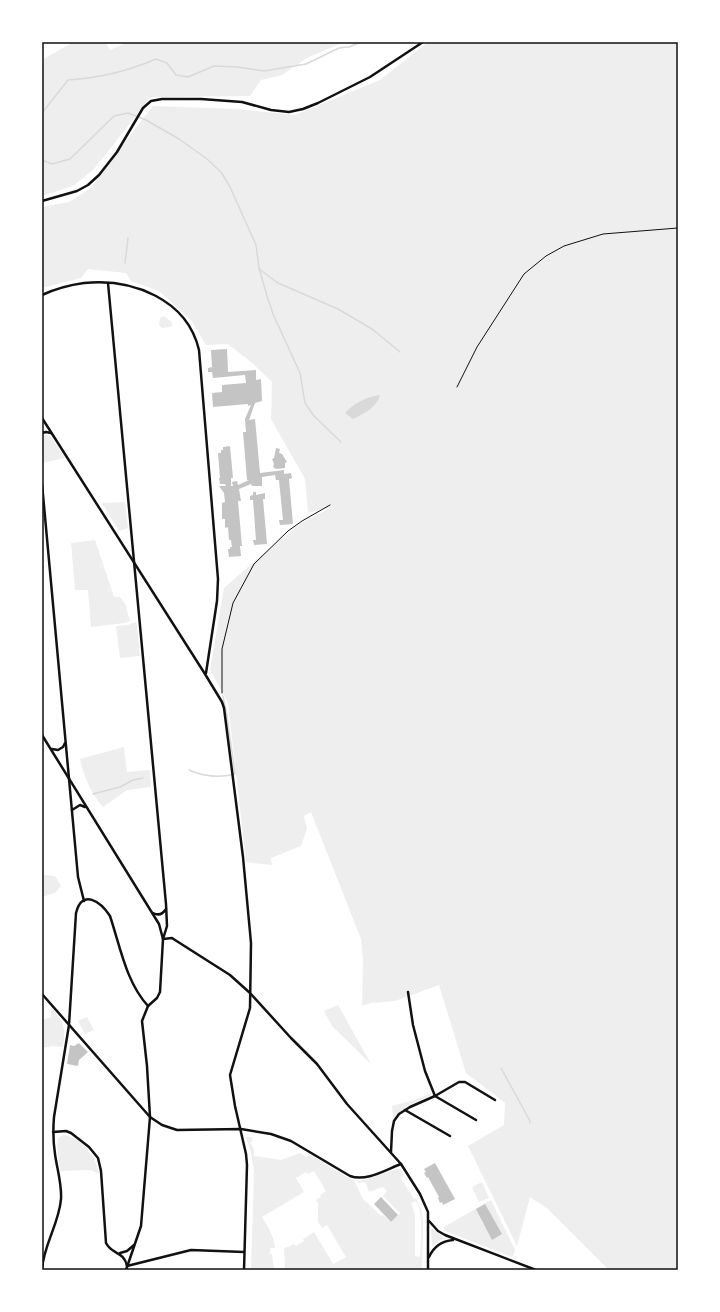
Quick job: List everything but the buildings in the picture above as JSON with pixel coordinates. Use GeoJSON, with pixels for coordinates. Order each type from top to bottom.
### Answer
{"type":"FeatureCollection","features":[{"type":"Feature","properties":{"kind":"street"},"geometry":{"type":"LineString","coordinates":[[42,201],[77,191],[88,185],[99,175],[117,152],[143,108],[151,101],[170,99],[242,102],[271,110],[289,112],[303,109],[370,77],[423,42]]}},
{"type":"Feature","properties":{"kind":"street"},"geometry":{"type":"LineString","coordinates":[[42,295],[74,285],[86,283],[108,283],[140,290],[163,300],[177,311],[193,333],[197,343],[218,579],[217,601],[205,674]]}},
{"type":"Feature","properties":{"kind":"street"},"geometry":{"type":"LineString","coordinates":[[108,283],[135,564],[167,926],[163,939],[160,990],[157,998],[148,1006],[141,1024],[148,1072],[150,1117],[140,1226],[126,1270]]}},
{"type":"Feature","properties":{"kind":"street"},"geometry":{"type":"LineString","coordinates":[[42,418],[205,674],[224,708],[243,857],[251,943],[250,1008],[230,1075],[232,1095],[241,1129],[247,1165],[244,1270]]}},
{"type":"Feature","properties":{"kind":"street"},"geometry":{"type":"LineString","coordinates":[[42,433],[52,433]]}},
{"type":"Feature","properties":{"kind":"street"},"geometry":{"type":"LineString","coordinates":[[42,484],[78,877],[84,901]]}},
{"type":"Feature","properties":{"kind":"street"},"geometry":{"type":"LineString","coordinates":[[42,735],[159,924],[163,939]]}},
{"type":"Feature","properties":{"kind":"street"},"geometry":{"type":"LineString","coordinates":[[49,747],[53,750],[58,750],[66,743]]}},
{"type":"Feature","properties":{"kind":"street"},"geometry":{"type":"LineString","coordinates":[[72,811],[81,805],[86,807]]}},
{"type":"Feature","properties":{"kind":"street"},"geometry":{"type":"LineString","coordinates":[[42,1270],[42,1261],[56,1224],[61,1199],[53,1132],[54,1117],[69,1025],[76,913],[78,905],[84,901],[94,900],[101,904],[106,910],[112,922],[133,984],[139,996],[148,1006]]}},
{"type":"Feature","properties":{"kind":"street"},"geometry":{"type":"LineString","coordinates":[[152,913],[158,915],[166,909]]}},
{"type":"Feature","properties":{"kind":"street"},"geometry":{"type":"LineString","coordinates":[[163,939],[172,938],[230,975],[250,993],[317,1064],[347,1104],[401,1164],[425,1205],[429,1220],[428,1270]]}},
{"type":"Feature","properties":{"kind":"street"},"geometry":{"type":"LineString","coordinates":[[408,992],[413,1025],[425,1071],[435,1096],[476,1120]]}},
{"type":"Feature","properties":{"kind":"street"},"geometry":{"type":"LineString","coordinates":[[42,994],[150,1117],[162,1125],[177,1130],[241,1129],[272,1134],[291,1141],[355,1178],[367,1177],[401,1164]]}},
{"type":"Feature","properties":{"kind":"street"},"geometry":{"type":"LineString","coordinates":[[391,1153],[391,1139],[394,1121],[399,1114],[459,1082],[463,1082],[495,1100]]}},
{"type":"Feature","properties":{"kind":"street"},"geometry":{"type":"LineString","coordinates":[[405,1110],[450,1136]]}},
{"type":"Feature","properties":{"kind":"street"},"geometry":{"type":"LineString","coordinates":[[53,1132],[66,1131],[72,1133],[89,1146],[98,1158],[101,1171],[106,1243],[110,1249],[119,1253],[125,1260],[127,1266]]}},
{"type":"Feature","properties":{"kind":"street"},"geometry":{"type":"LineString","coordinates":[[429,1220],[438,1231],[455,1239],[536,1270]]}},
{"type":"Feature","properties":{"kind":"street"},"geometry":{"type":"LineString","coordinates":[[428,1259],[433,1250],[441,1243],[455,1239]]}},
{"type":"Feature","properties":{"kind":"street"},"geometry":{"type":"LineString","coordinates":[[119,1253],[127,1251],[135,1244]]}},
{"type":"Feature","properties":{"kind":"street"},"geometry":{"type":"LineString","coordinates":[[127,1266],[158,1260],[191,1250],[244,1252]]}},
{"type":"Feature","properties":{"kind":"path"},"geometry":{"type":"LineString","coordinates":[[457,387],[477,347],[524,274],[546,256],[564,246],[603,234],[678,228]]}},
{"type":"Feature","properties":{"kind":"path"},"geometry":{"type":"LineString","coordinates":[[222,702],[222,649],[233,603],[254,564],[288,531],[330,505]]}},
{"type":"Feature","properties":{"kind":"shaded area"},"geometry":{"type":"Polygon","coordinates":[[[73,42],[105,42],[110,50],[128,42],[344,42],[307,58],[282,75],[261,80],[250,96],[151,97],[94,169],[73,186],[42,196],[42,65],[44,59],[73,42]]]}},
{"type":"Feature","properties":{"kind":"shaded area"},"geometry":{"type":"Polygon","coordinates":[[[428,42],[678,42],[678,1270],[609,1270],[548,1209],[530,1197],[517,1246],[468,1146],[504,1125],[505,1103],[466,1073],[439,985],[395,1001],[371,1003],[362,1006],[363,960],[361,939],[311,812],[304,816],[307,829],[301,846],[271,858],[272,865],[246,862],[228,703],[210,670],[224,588],[267,550],[301,523],[332,507],[308,513],[305,479],[271,419],[272,382],[251,362],[228,344],[206,345],[191,320],[159,291],[131,281],[126,273],[88,269],[81,278],[42,288],[42,207],[69,202],[91,188],[153,106],[238,109],[295,115],[380,80],[428,42]]]}},
{"type":"Feature","properties":{"kind":"shaded area"},"geometry":{"type":"Polygon","coordinates":[[[164,316],[172,322],[172,326],[162,328],[159,325],[160,318],[164,316]]]}},
{"type":"Feature","properties":{"kind":"shaded area"},"geometry":{"type":"Polygon","coordinates":[[[380,395],[373,407],[357,417],[353,419],[345,413],[352,406],[361,401],[380,395]]]}},
{"type":"Feature","properties":{"kind":"shaded area"},"geometry":{"type":"Polygon","coordinates":[[[46,434],[51,437],[65,458],[42,463],[42,436],[46,434]]]}},
{"type":"Feature","properties":{"kind":"shaded area"},"geometry":{"type":"Polygon","coordinates":[[[125,502],[128,528],[119,531],[102,503],[125,502]]]}},
{"type":"Feature","properties":{"kind":"shaded area"},"geometry":{"type":"Polygon","coordinates":[[[95,540],[114,597],[120,597],[125,604],[130,621],[125,623],[91,627],[88,590],[75,590],[71,543],[95,540]]]}},
{"type":"Feature","properties":{"kind":"shaded area"},"geometry":{"type":"Polygon","coordinates":[[[136,622],[140,656],[120,658],[116,626],[128,625],[136,622]]]}},
{"type":"Feature","properties":{"kind":"shaded area"},"geometry":{"type":"Polygon","coordinates":[[[124,747],[127,772],[150,770],[151,787],[127,790],[103,807],[88,784],[80,759],[124,747]]]}},
{"type":"Feature","properties":{"kind":"shaded area"},"geometry":{"type":"Polygon","coordinates":[[[42,873],[44,875],[55,876],[61,886],[55,893],[42,897],[42,873]]]}},
{"type":"Feature","properties":{"kind":"shaded area"},"geometry":{"type":"Polygon","coordinates":[[[338,1005],[371,1064],[332,1026],[324,1011],[338,1005]]]}},
{"type":"Feature","properties":{"kind":"shaded area"},"geometry":{"type":"Polygon","coordinates":[[[51,1007],[59,1017],[63,1026],[63,1047],[52,1046],[42,1048],[42,1020],[51,1017],[51,1007]]]}},
{"type":"Feature","properties":{"kind":"shaded area"},"geometry":{"type":"Polygon","coordinates":[[[87,1017],[94,1030],[85,1034],[78,1021],[87,1017]]]}},
{"type":"Feature","properties":{"kind":"shaded area"},"geometry":{"type":"Polygon","coordinates":[[[432,1093],[429,1096],[406,1107],[393,1119],[392,1106],[432,1093]]]}},
{"type":"Feature","properties":{"kind":"shaded area"},"geometry":{"type":"Polygon","coordinates":[[[63,1135],[76,1140],[87,1149],[95,1161],[99,1174],[90,1170],[60,1171],[57,1146],[58,1138],[63,1135]]]}},
{"type":"Feature","properties":{"kind":"shaded area"},"geometry":{"type":"Polygon","coordinates":[[[246,1137],[252,1137],[252,1142],[250,1143],[254,1149],[254,1156],[281,1160],[300,1153],[307,1157],[309,1154],[354,1180],[363,1199],[381,1216],[383,1215],[391,1222],[400,1213],[383,1196],[387,1191],[383,1187],[369,1192],[365,1182],[359,1183],[358,1181],[396,1169],[401,1169],[404,1175],[401,1178],[414,1199],[416,1198],[421,1209],[423,1221],[422,1270],[285,1270],[284,1248],[294,1244],[296,1246],[304,1241],[303,1239],[314,1232],[333,1264],[346,1257],[327,1225],[322,1228],[318,1222],[318,1203],[316,1200],[326,1191],[314,1171],[308,1174],[306,1172],[296,1178],[304,1192],[262,1217],[270,1232],[275,1248],[270,1248],[274,1270],[251,1270],[254,1171],[251,1153],[246,1137]],[[416,1201],[411,1203],[415,1214],[415,1256],[420,1257],[421,1220],[419,1206],[416,1201]]]}},
{"type":"Feature","properties":{"kind":"shaded area"},"geometry":{"type":"Polygon","coordinates":[[[482,1182],[489,1198],[479,1202],[472,1187],[482,1182]]]}},
{"type":"Feature","properties":{"kind":"shaded area"},"geometry":{"type":"Polygon","coordinates":[[[491,1200],[515,1250],[512,1257],[445,1231],[444,1227],[491,1200]]]}},
{"type":"Feature","properties":{"kind":"shaded area"},"geometry":{"type":"Polygon","coordinates":[[[431,1229],[444,1238],[432,1247],[431,1229]]]}},
{"type":"Feature","properties":{"kind":"waterway"},"geometry":{"type":"LineString","coordinates":[[42,113],[68,80],[113,74],[156,59],[167,63],[176,75],[188,77],[214,66],[237,67],[264,71],[306,64],[339,48],[349,47],[361,42]]}},
{"type":"Feature","properties":{"kind":"waterway"},"geometry":{"type":"LineString","coordinates":[[42,160],[52,164],[70,159],[114,116],[128,113],[136,116]]}},
{"type":"Feature","properties":{"kind":"waterway"},"geometry":{"type":"LineString","coordinates":[[139,117],[179,139],[207,159],[221,172],[230,187],[256,245],[259,268],[267,296],[273,314],[300,373],[305,403],[314,416],[341,442]]}},
{"type":"Feature","properties":{"kind":"waterway"},"geometry":{"type":"LineString","coordinates":[[125,263],[128,238]]}},
{"type":"Feature","properties":{"kind":"waterway"},"geometry":{"type":"LineString","coordinates":[[259,269],[278,283],[338,309],[372,329],[400,352]]}},
{"type":"Feature","properties":{"kind":"waterway"},"geometry":{"type":"LineString","coordinates":[[189,770],[212,776],[235,774],[223,696]]}},
{"type":"Feature","properties":{"kind":"waterway"},"geometry":{"type":"LineString","coordinates":[[93,794],[120,787],[133,780],[143,778]]}},
{"type":"Feature","properties":{"kind":"waterway"},"geometry":{"type":"LineString","coordinates":[[501,1068],[530,1123]]}}]}
